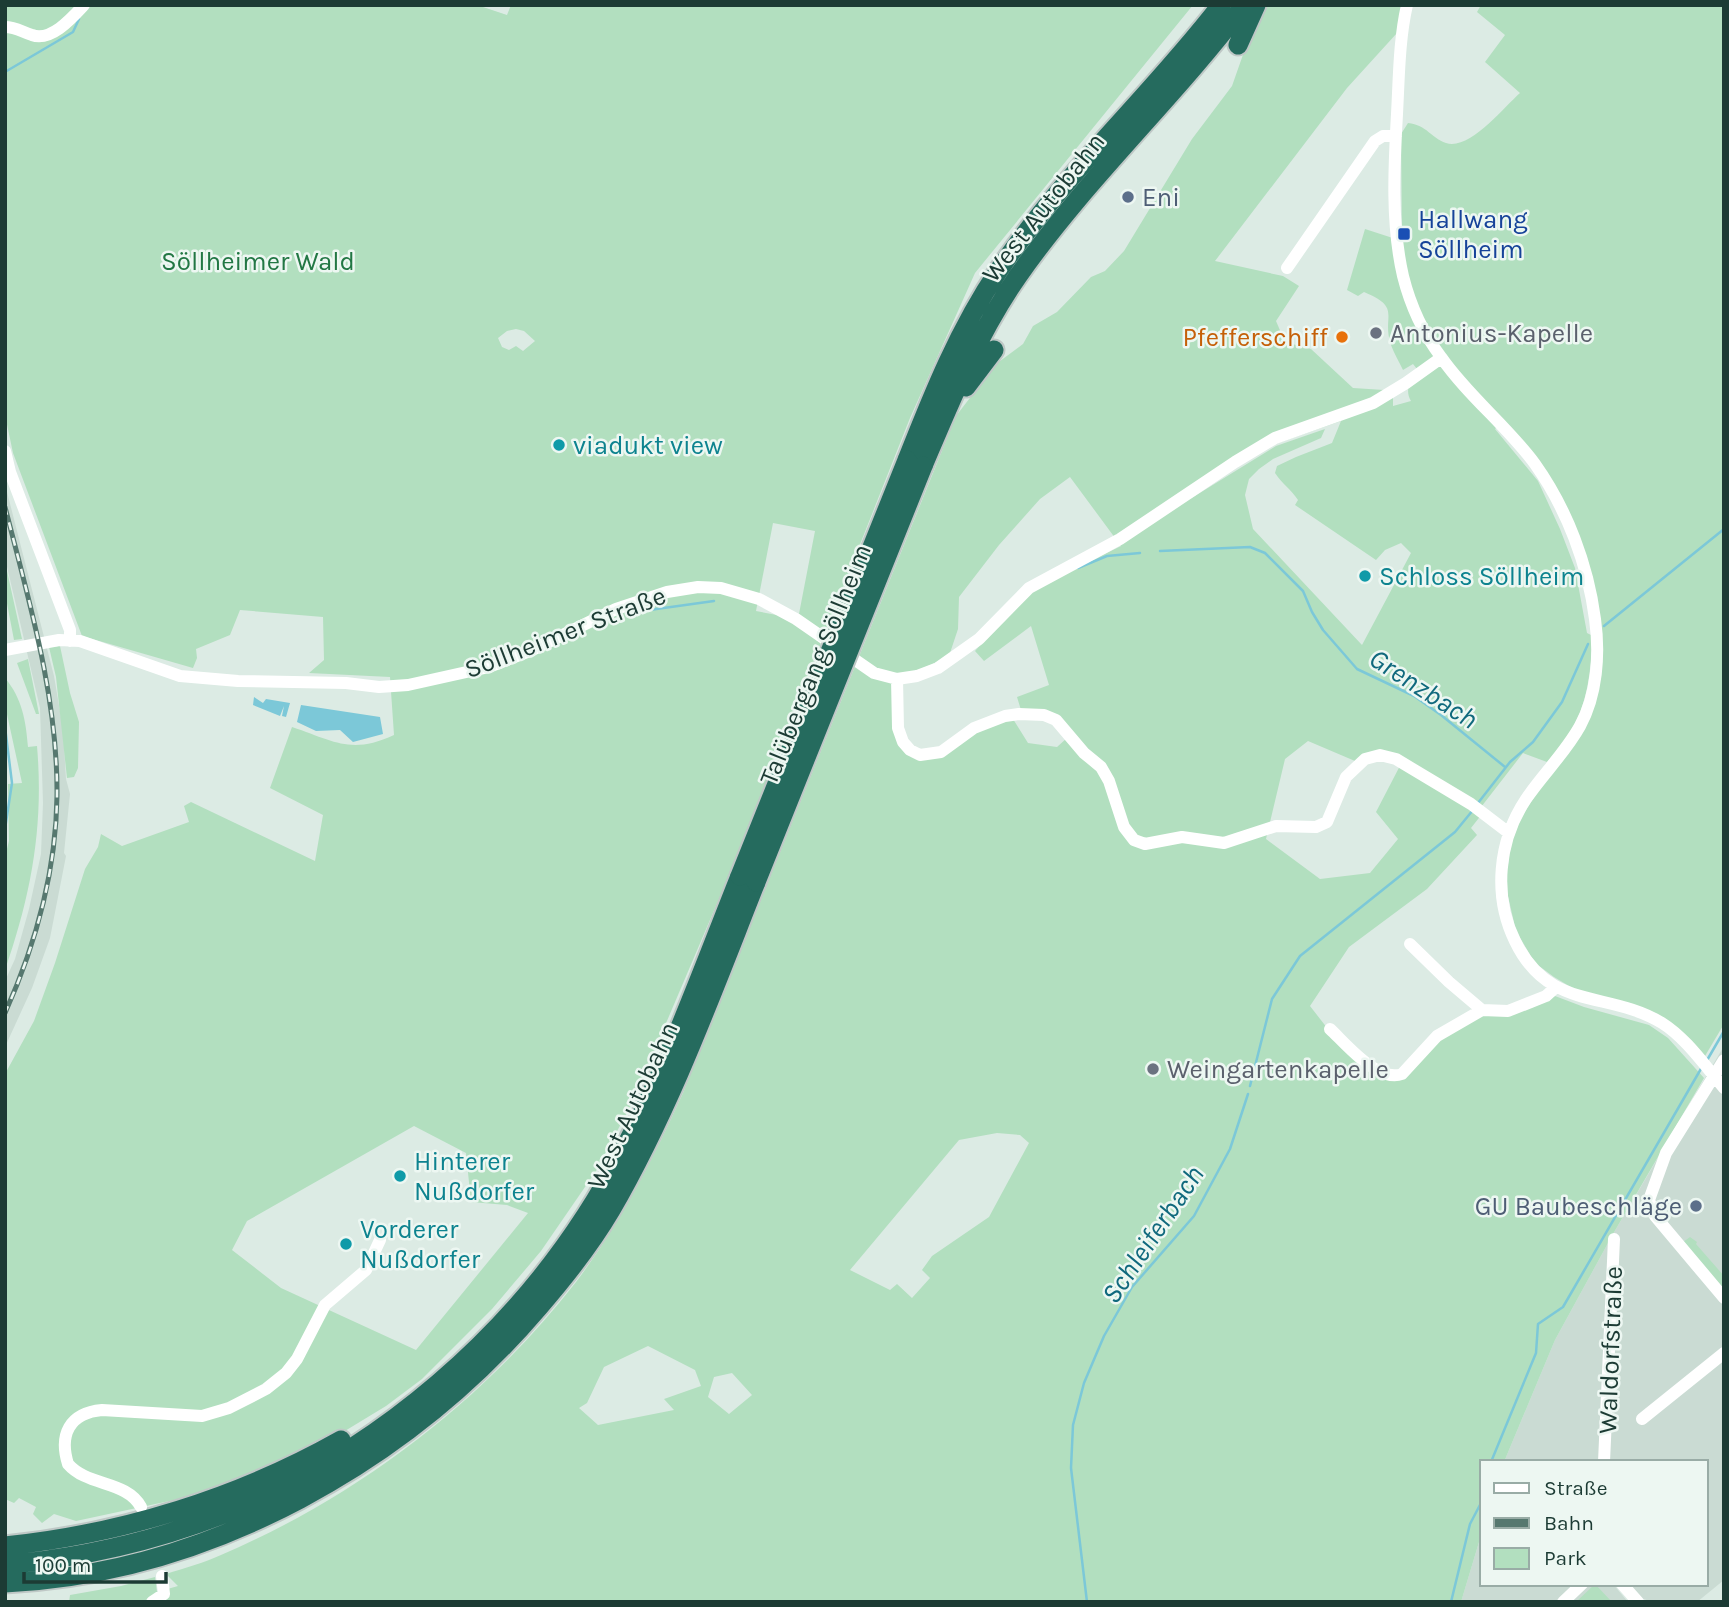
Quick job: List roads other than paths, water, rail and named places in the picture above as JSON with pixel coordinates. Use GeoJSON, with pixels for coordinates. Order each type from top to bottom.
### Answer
{"type":"FeatureCollection","features":[{"type":"Feature","properties":{"kind":"highway","name":"West Autobahn"},"geometry":{"type":"LineString","coordinates":[[915,463],[959,337],[999,270],[1045,210],[1221,5]]}},
{"type":"Feature","properties":{"kind":"highway","name":"West Autobahn"},"geometry":{"type":"LineString","coordinates":[[915,463],[940,425],[977,343],[1018,275],[1065,214],[1183,80],[1244,5]]}},
{"type":"Feature","properties":{"kind":"highway"},"geometry":{"type":"LineString","coordinates":[[1238,45],[1256,5]]}},
{"type":"Feature","properties":{"kind":"highway"},"geometry":{"type":"LineString","coordinates":[[940,425],[954,410],[972,377],[994,350]]}},
{"type":"Feature","properties":{"kind":"highway","name":"Talübergang Söllheim"},"geometry":{"type":"LineString","coordinates":[[748,879],[915,463]]}},
{"type":"Feature","properties":{"kind":"highway","name":"West Autobahn"},"geometry":{"type":"LineString","coordinates":[[5,1564],[44,1561],[112,1549],[194,1525],[251,1503],[327,1463],[390,1421],[442,1380],[504,1320],[547,1269],[586,1215],[635,1129],[748,879]]}},
{"type":"Feature","properties":{"kind":"highway","name":"West Autobahn"},"geometry":{"type":"LineString","coordinates":[[5,1583],[77,1575],[137,1562],[202,1542],[276,1512],[333,1481],[397,1440],[456,1394],[511,1340],[556,1287],[610,1212],[653,1133],[704,1014],[748,879]]}},
{"type":"Feature","properties":{"kind":"highway"},"geometry":{"type":"LineString","coordinates":[[38,1529],[58,1530],[192,1505],[321,1451],[358,1430],[390,1421]]}},
{"type":"Feature","properties":{"kind":"highway"},"geometry":{"type":"LineString","coordinates":[[5,1546],[50,1542],[137,1516]]}},
{"type":"Feature","properties":{"kind":"street"},"geometry":{"type":"LineString","coordinates":[[5,27],[43,37],[54,32],[84,5]]}},
{"type":"Feature","properties":{"kind":"street"},"geometry":{"type":"LineString","coordinates":[[1407,5],[1396,136],[1397,228],[1402,273],[1415,314],[1441,358],[1534,463],[1558,503],[1581,556],[1595,620],[1597,667],[1587,712],[1570,743],[1527,798],[1509,833],[1502,860],[1503,908],[1515,941],[1531,966],[1556,987],[1576,996],[1626,1008],[1654,1019],[1678,1036],[1724,1088]]}},
{"type":"Feature","properties":{"kind":"street"},"geometry":{"type":"LineString","coordinates":[[1287,268],[1375,141],[1383,136],[1396,136]]}},
{"type":"Feature","properties":{"kind":"street"},"geometry":{"type":"LineString","coordinates":[[1441,358],[1373,403],[1275,438],[1120,539],[1029,588],[979,639],[938,668],[897,679],[898,728],[903,742],[910,750],[920,755],[929,755],[941,752],[974,727],[1005,716],[1044,715],[1056,720],[1084,753],[1101,767],[1109,781],[1124,827],[1134,840],[1144,844],[1182,837],[1224,843],[1276,826],[1316,827],[1327,822],[1346,777],[1365,759],[1380,755],[1396,759],[1460,798],[1509,833]]}},
{"type":"Feature","properties":{"kind":"street"},"geometry":{"type":"LineString","coordinates":[[5,450],[10,472],[70,631],[70,640]]}},
{"type":"Feature","properties":{"kind":"street","name":"Söllheimer Straße"},"geometry":{"type":"LineString","coordinates":[[5,650],[70,640],[80,641],[180,676],[238,681],[291,680],[408,685],[489,667],[530,651],[616,609],[667,592],[698,587],[721,587],[759,599],[782,611],[864,669],[897,679]]}},
{"type":"Feature","properties":{"kind":"street"},"geometry":{"type":"LineString","coordinates":[[1410,944],[1482,1010]]}},
{"type":"Feature","properties":{"kind":"street"},"geometry":{"type":"LineString","coordinates":[[1330,1028],[1364,1061],[1384,1076],[1394,1077],[1402,1074],[1437,1036],[1482,1010],[1508,1011],[1546,996],[1556,987]]}},
{"type":"Feature","properties":{"kind":"street"},"geometry":{"type":"LineString","coordinates":[[1724,1060],[1666,1153],[1649,1200],[1654,1216],[1724,1298]]}},
{"type":"Feature","properties":{"kind":"street","name":"Waldorfstraße"},"geometry":{"type":"LineString","coordinates":[[1604,1460],[1614,1239]]}},
{"type":"Feature","properties":{"kind":"street"},"geometry":{"type":"LineString","coordinates":[[137,1516],[133,1496],[84,1478],[68,1464],[64,1442],[65,1433],[71,1423],[86,1413],[102,1410],[202,1416],[229,1408],[267,1389],[286,1373],[297,1359],[324,1305],[366,1270],[380,1240]]}},
{"type":"Feature","properties":{"kind":"street"},"geometry":{"type":"LineString","coordinates":[[1642,1419],[1724,1353]]}},
{"type":"Feature","properties":{"kind":"street"},"geometry":{"type":"LineString","coordinates":[[152,1602],[164,1594],[162,1576]]}},
{"type":"Feature","properties":{"kind":"street"},"geometry":{"type":"LineString","coordinates":[[1563,1602],[1579,1586]]}},
{"type":"Feature","properties":{"kind":"street"},"geometry":{"type":"LineString","coordinates":[[1624,1586],[1638,1602]]}},
{"type":"Feature","properties":{"kind":"water"},"geometry":{"type":"Polygon","coordinates":[[[254,697],[263,703],[266,699],[290,703],[286,717],[282,716],[284,706],[280,716],[253,705],[254,697]]]}},
{"type":"Feature","properties":{"kind":"water"},"geometry":{"type":"Polygon","coordinates":[[[301,705],[380,717],[383,734],[353,742],[340,730],[316,731],[297,722],[301,705]]]}},
{"type":"Feature","properties":{"kind":"waterway"},"geometry":{"type":"LineString","coordinates":[[5,72],[73,32],[79,19]]}},
{"type":"Feature","properties":{"kind":"waterway","name":"Schleiferbach"},"geometry":{"type":"LineString","coordinates":[[1604,626],[1724,529]]}},
{"type":"Feature","properties":{"kind":"waterway","name":"Grenzbach"},"geometry":{"type":"LineString","coordinates":[[1160,551],[1250,547],[1265,553],[1303,591],[1323,630],[1357,669],[1414,696],[1505,767]]}},
{"type":"Feature","properties":{"kind":"waterway","name":"Grenzbach"},"geometry":{"type":"LineString","coordinates":[[1078,568],[1107,556],[1140,553]]}},
{"type":"Feature","properties":{"kind":"waterway","name":"Grenzbach"},"geometry":{"type":"LineString","coordinates":[[635,612],[714,601]]}},
{"type":"Feature","properties":{"kind":"waterway","name":"Schleiferbach"},"geometry":{"type":"LineString","coordinates":[[1478,803],[1510,762],[1533,742],[1562,702],[1588,644]]}},
{"type":"Feature","properties":{"kind":"waterway"},"geometry":{"type":"LineString","coordinates":[[5,727],[12,783],[5,829]]}},
{"type":"Feature","properties":{"kind":"waterway","name":"Schleiferbach"},"geometry":{"type":"LineString","coordinates":[[1250,1086],[1272,999],[1300,956],[1455,832],[1473,810]]}},
{"type":"Feature","properties":{"kind":"waterway"},"geometry":{"type":"LineString","coordinates":[[1706,1062],[1724,1031]]}},
{"type":"Feature","properties":{"kind":"waterway"},"geometry":{"type":"LineString","coordinates":[[1492,1460],[1536,1353],[1538,1324],[1563,1307],[1702,1067]]}},
{"type":"Feature","properties":{"kind":"waterway","name":"Schleiferbach"},"geometry":{"type":"LineString","coordinates":[[1087,1602],[1071,1468],[1073,1425],[1084,1383],[1104,1336],[1132,1287],[1194,1216],[1230,1149],[1248,1094]]}},
{"type":"Feature","properties":{"kind":"waterway"},"geometry":{"type":"LineString","coordinates":[[1451,1602],[1470,1524],[1480,1505]]}},
{"type":"Feature","properties":{"kind":"railway"},"geometry":{"type":"LineString","coordinates":[[5,507],[47,686],[53,723],[57,796],[53,852],[42,907],[26,961],[5,1013]]}},
{"type":"Feature","properties":{"kind":"place","name":"Eni"},"geometry":{"type":"Point","coordinates":[1128,197]}},
{"type":"Feature","properties":{"kind":"place","name":"Hallwang Söllheim"},"geometry":{"type":"Point","coordinates":[1404,234]}},
{"type":"Feature","properties":{"kind":"place","name":"Antonius-Kapelle"},"geometry":{"type":"Point","coordinates":[1376,333]}},
{"type":"Feature","properties":{"kind":"place","name":"Pfefferschiff"},"geometry":{"type":"Point","coordinates":[1342,337]}},
{"type":"Feature","properties":{"kind":"place","name":"viadukt view"},"geometry":{"type":"Point","coordinates":[559,445]}},
{"type":"Feature","properties":{"kind":"place","name":"Schloss Söllheim"},"geometry":{"type":"Point","coordinates":[1365,576]}},
{"type":"Feature","properties":{"kind":"place","name":"Weingartenkapelle"},"geometry":{"type":"Point","coordinates":[1153,1069]}},
{"type":"Feature","properties":{"kind":"place","name":"Hinterer Nußdorfer"},"geometry":{"type":"Point","coordinates":[400,1176]}},
{"type":"Feature","properties":{"kind":"place","name":"GU Baubeschläge"},"geometry":{"type":"Point","coordinates":[1696,1206]}},
{"type":"Feature","properties":{"kind":"place","name":"Vorderer Nußdorfer"},"geometry":{"type":"Point","coordinates":[346,1244]}},
{"type":"Feature","properties":{"kind":"park label","name":"Söllheimer Wald"},"geometry":{"type":"Point","coordinates":[258,261]}}]}
